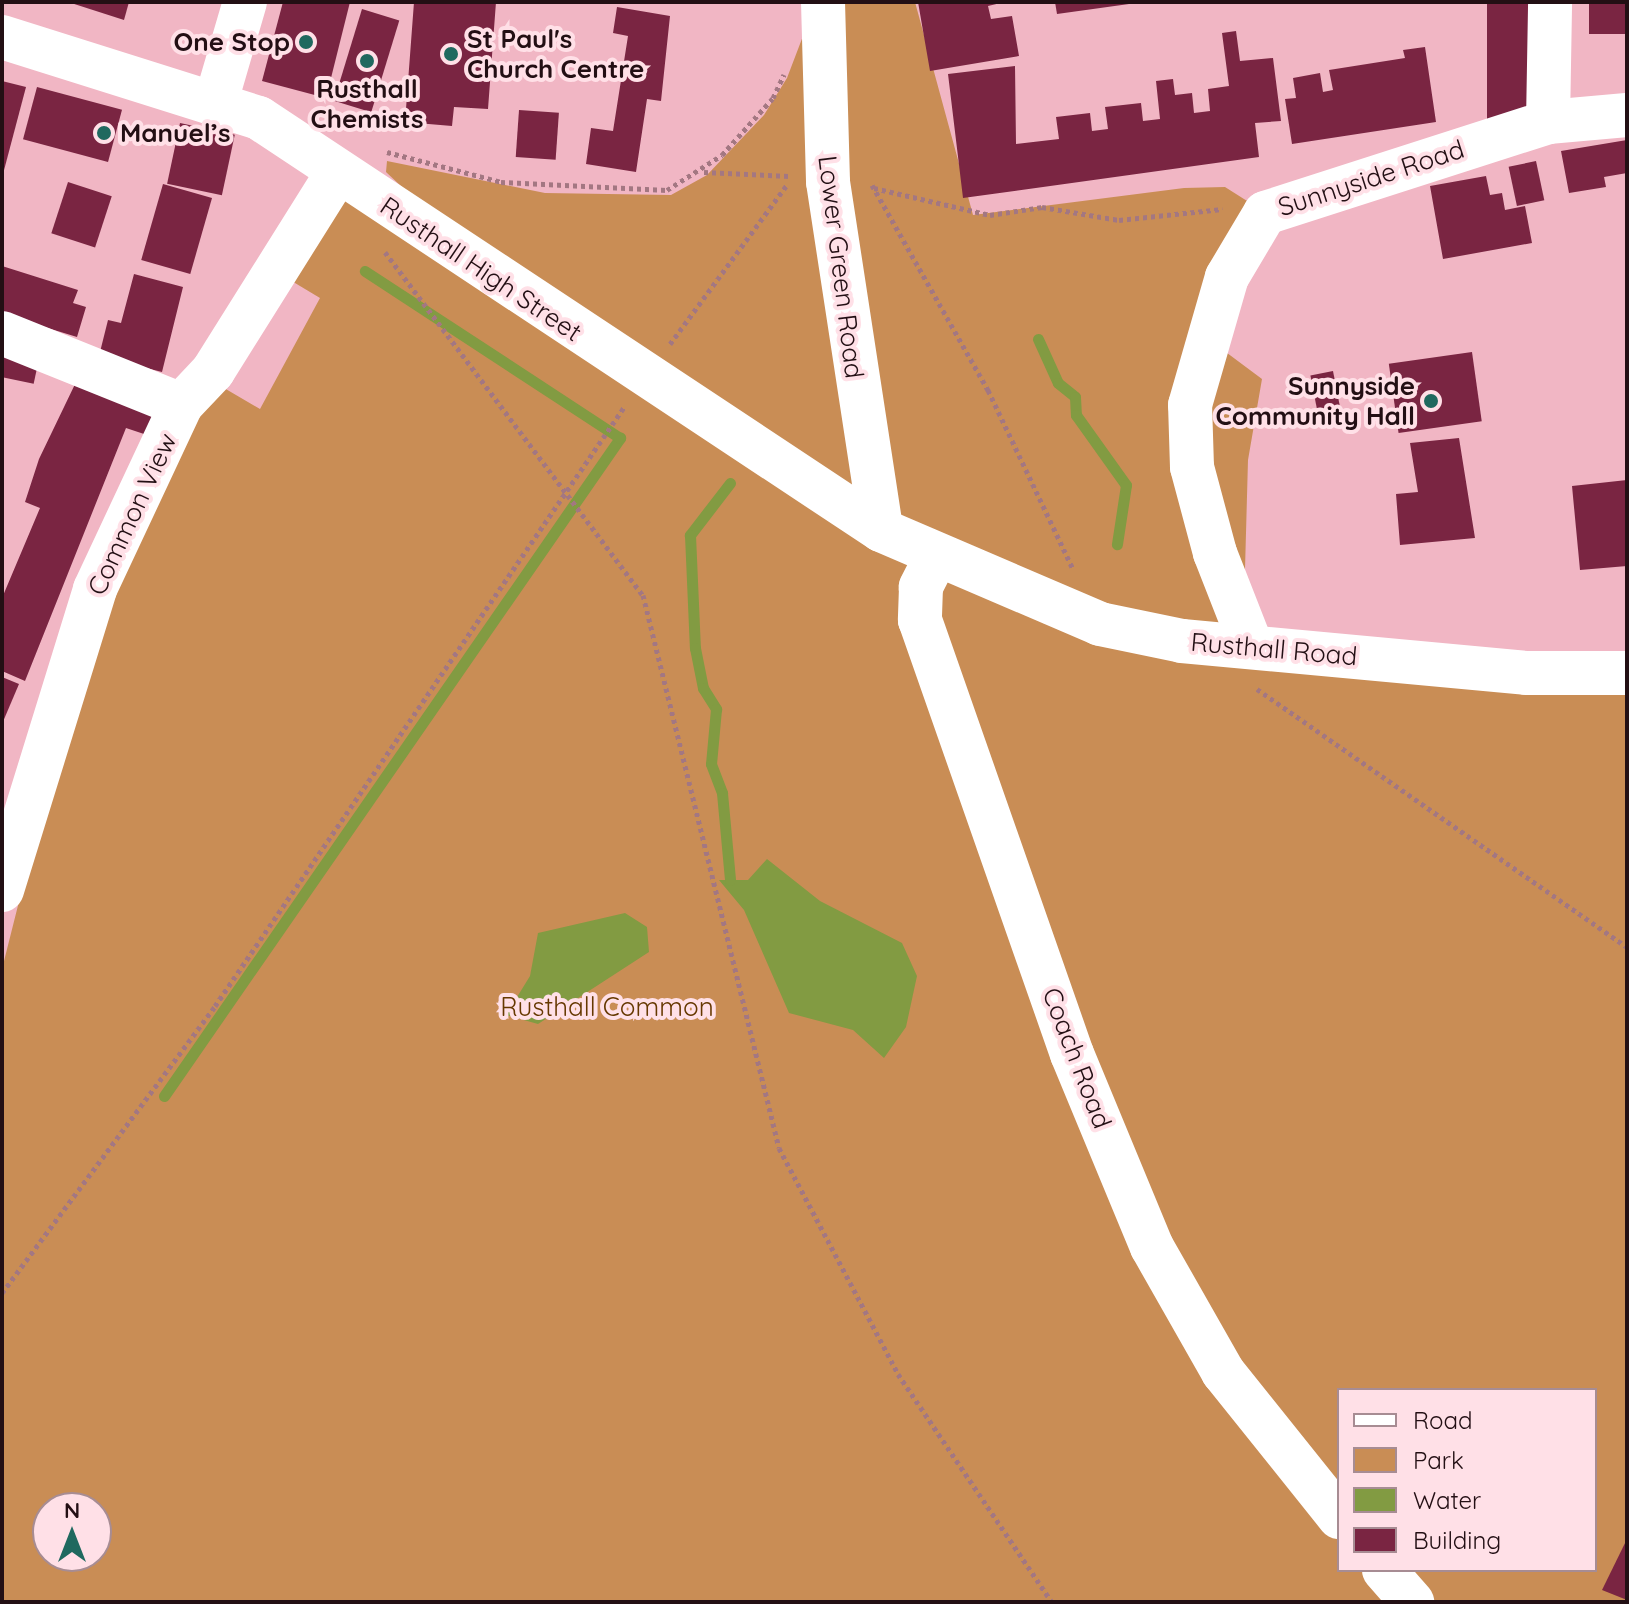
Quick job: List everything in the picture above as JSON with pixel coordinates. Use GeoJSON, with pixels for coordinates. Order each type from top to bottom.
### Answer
{"type":"FeatureCollection","features":[{"type":"Feature","properties":{"kind":"street"},"geometry":{"type":"LineString","coordinates":[[216,101],[245,2]]}},
{"type":"Feature","properties":{"kind":"street"},"geometry":{"type":"LineString","coordinates":[[1548,122],[1550,2]]}},
{"type":"Feature","properties":{"kind":"street","name":"Lower Green Road"},"geometry":{"type":"LineString","coordinates":[[822,22],[824,134],[881,530]]}},
{"type":"Feature","properties":{"kind":"street","name":"Rusthall High Street"},"geometry":{"type":"LineString","coordinates":[[2,37],[216,101],[259,118],[645,377],[881,530],[936,557]]}},
{"type":"Feature","properties":{"kind":"street","name":"Sunnyside Road"},"geometry":{"type":"LineString","coordinates":[[1249,664],[1192,467],[1190,405],[1227,277],[1265,213],[1548,122],[1627,115]]}},
{"type":"Feature","properties":{"kind":"street","name":"Common View"},"geometry":{"type":"LineString","coordinates":[[2,890],[95,589],[181,405],[213,371],[337,173]]}},
{"type":"Feature","properties":{"kind":"street"},"geometry":{"type":"LineString","coordinates":[[2,333],[181,405]]}},
{"type":"Feature","properties":{"kind":"street","name":"Rusthall Road"},"geometry":{"type":"LineString","coordinates":[[936,557],[1100,624],[1249,664],[1526,673],[1627,673]]}},
{"type":"Feature","properties":{"kind":"street","name":"Coach Road"},"geometry":{"type":"LineString","coordinates":[[936,557],[921,587],[920,620],[1072,1054],[1152,1247],[1223,1372],[1337,1514]]}},
{"type":"Feature","properties":{"kind":"street"},"geometry":{"type":"LineString","coordinates":[[1386,1572],[1412,1602]]}},
{"type":"Feature","properties":{"kind":"path"},"geometry":{"type":"LineString","coordinates":[[337,173],[377,149],[501,182],[588,192],[667,190],[703,172],[773,98],[792,55],[822,22]]}},
{"type":"Feature","properties":{"kind":"path"},"geometry":{"type":"LineString","coordinates":[[824,134],[830,177]]}},
{"type":"Feature","properties":{"kind":"path"},"geometry":{"type":"LineString","coordinates":[[703,172],[830,177],[990,215],[1042,207],[1119,220],[1239,207],[1265,213]]}},
{"type":"Feature","properties":{"kind":"path"},"geometry":{"type":"LineString","coordinates":[[830,177],[873,188],[988,390],[1100,624]]}},
{"type":"Feature","properties":{"kind":"path"},"geometry":{"type":"LineString","coordinates":[[2,1293],[215,1006],[645,377],[830,177]]}},
{"type":"Feature","properties":{"kind":"path"},"geometry":{"type":"LineString","coordinates":[[379,243],[643,595],[779,1148],[898,1374],[1052,1602]]}},
{"type":"Feature","properties":{"kind":"path"},"geometry":{"type":"LineString","coordinates":[[1249,664],[1627,947]]}},
{"type":"Feature","properties":{"kind":"green space","name":"Rusthall Common"},"geometry":{"type":"Polygon","coordinates":[[[816,2],[915,2],[973,215],[1184,188],[1225,187],[1255,206],[1211,341],[1262,379],[1248,460],[1244,606],[1255,640],[1627,690],[1627,1602],[2,1602],[2,969],[99,584],[207,378],[260,409],[320,298],[275,271],[334,175],[421,205],[386,172],[387,161],[545,193],[671,195],[707,175],[764,115],[787,78],[816,2]]]}},
{"type":"Feature","properties":{"kind":"water"},"geometry":{"type":"Polygon","coordinates":[[[767,859],[820,901],[902,943],[917,976],[906,1027],[884,1058],[853,1030],[789,1013],[744,910],[719,880],[748,880],[767,859]]]}},
{"type":"Feature","properties":{"kind":"water"},"geometry":{"type":"Polygon","coordinates":[[[625,913],[647,927],[649,952],[538,1024],[506,1015],[530,976],[538,933],[625,913]]]}},
{"type":"Feature","properties":{"kind":"building"},"geometry":{"type":"Polygon","coordinates":[[[68,2],[129,2],[124,20],[68,2]]]}},
{"type":"Feature","properties":{"kind":"building","name":"One Stop"},"geometry":{"type":"Polygon","coordinates":[[[283,2],[350,2],[326,98],[262,81],[283,2]]]}},
{"type":"Feature","properties":{"kind":"building","name":"St Paul's Church Centre"},"geometry":{"type":"Polygon","coordinates":[[[414,2],[496,2],[488,109],[454,107],[452,126],[405,122],[414,2]]]}},
{"type":"Feature","properties":{"kind":"building"},"geometry":{"type":"Polygon","coordinates":[[[918,2],[1005,2],[988,6],[991,19],[1012,16],[1019,56],[930,71],[918,2]]]}},
{"type":"Feature","properties":{"kind":"building"},"geometry":{"type":"Polygon","coordinates":[[[1055,2],[1129,2],[1129,4],[1057,14],[1055,2]]]}},
{"type":"Feature","properties":{"kind":"building"},"geometry":{"type":"Polygon","coordinates":[[[1487,2],[1540,2],[1540,121],[1487,121],[1487,2]]]}},
{"type":"Feature","properties":{"kind":"building"},"geometry":{"type":"Polygon","coordinates":[[[1589,2],[1627,2],[1627,34],[1589,34],[1589,2]]]}},
{"type":"Feature","properties":{"kind":"building"},"geometry":{"type":"Polygon","coordinates":[[[617,7],[670,16],[661,101],[647,99],[636,172],[586,164],[591,128],[613,131],[628,36],[613,33],[617,7]]]}},
{"type":"Feature","properties":{"kind":"building","name":"Rusthall Chemists"},"geometry":{"type":"Polygon","coordinates":[[[362,9],[399,20],[371,112],[334,101],[362,9]]]}},
{"type":"Feature","properties":{"kind":"building"},"geometry":{"type":"Polygon","coordinates":[[[1236,31],[1240,61],[1273,58],[1281,121],[1255,123],[1259,157],[963,198],[948,74],[1015,66],[1016,144],[1059,139],[1056,117],[1090,113],[1092,131],[1108,129],[1105,107],[1141,103],[1143,121],[1160,119],[1156,81],[1173,79],[1175,95],[1192,93],[1194,113],[1210,111],[1208,89],[1229,86],[1222,33],[1236,31]]]}},
{"type":"Feature","properties":{"kind":"building"},"geometry":{"type":"Polygon","coordinates":[[[1425,47],[1436,122],[1292,144],[1285,99],[1296,98],[1293,78],[1320,73],[1323,92],[1333,90],[1329,70],[1405,58],[1403,50],[1425,47]]]}},
{"type":"Feature","properties":{"kind":"building"},"geometry":{"type":"Polygon","coordinates":[[[2,81],[26,87],[3,174],[2,173],[2,81]]]}},
{"type":"Feature","properties":{"kind":"building"},"geometry":{"type":"Polygon","coordinates":[[[37,87],[122,110],[108,162],[23,139],[37,87]]]}},
{"type":"Feature","properties":{"kind":"building"},"geometry":{"type":"Polygon","coordinates":[[[519,110],[559,113],[556,160],[516,157],[519,110]]]}},
{"type":"Feature","properties":{"kind":"building"},"geometry":{"type":"Polygon","coordinates":[[[180,123],[235,135],[222,195],[167,184],[180,123]]]}},
{"type":"Feature","properties":{"kind":"building"},"geometry":{"type":"Polygon","coordinates":[[[1627,140],[1627,173],[1604,177],[1606,187],[1569,193],[1561,151],[1627,140]]]}},
{"type":"Feature","properties":{"kind":"building"},"geometry":{"type":"Polygon","coordinates":[[[1536,161],[1544,200],[1517,206],[1509,167],[1536,161]]]}},
{"type":"Feature","properties":{"kind":"building"},"geometry":{"type":"Polygon","coordinates":[[[1486,176],[1490,195],[1502,193],[1505,210],[1525,206],[1532,243],[1443,259],[1430,186],[1486,176]]]}},
{"type":"Feature","properties":{"kind":"building"},"geometry":{"type":"Polygon","coordinates":[[[68,182],[112,196],[95,248],[51,233],[68,182]]]}},
{"type":"Feature","properties":{"kind":"building"},"geometry":{"type":"Polygon","coordinates":[[[163,184],[212,198],[190,274],[141,260],[163,184]]]}},
{"type":"Feature","properties":{"kind":"building"},"geometry":{"type":"Polygon","coordinates":[[[2,266],[78,290],[73,303],[86,307],[77,337],[2,314],[2,266]]]}},
{"type":"Feature","properties":{"kind":"building"},"geometry":{"type":"Polygon","coordinates":[[[134,274],[183,287],[162,372],[99,356],[108,320],[121,323],[134,274]]]}},
{"type":"Feature","properties":{"kind":"building"},"geometry":{"type":"Polygon","coordinates":[[[1472,352],[1482,421],[1399,433],[1389,364],[1472,352]]]}},
{"type":"Feature","properties":{"kind":"building"},"geometry":{"type":"Polygon","coordinates":[[[4,355],[38,362],[34,384],[2,377],[4,355]]]}},
{"type":"Feature","properties":{"kind":"building"},"geometry":{"type":"Polygon","coordinates":[[[1333,371],[1343,422],[1320,426],[1310,375],[1333,371]]]}},
{"type":"Feature","properties":{"kind":"building"},"geometry":{"type":"Polygon","coordinates":[[[77,380],[157,407],[147,435],[126,428],[25,681],[2,671],[2,598],[40,508],[25,502],[39,459],[77,380]]]}},
{"type":"Feature","properties":{"kind":"building"},"geometry":{"type":"Polygon","coordinates":[[[1459,438],[1475,538],[1400,545],[1396,494],[1418,492],[1410,443],[1459,438]]]}},
{"type":"Feature","properties":{"kind":"building"},"geometry":{"type":"Polygon","coordinates":[[[1627,480],[1627,566],[1580,570],[1572,486],[1627,480]]]}},
{"type":"Feature","properties":{"kind":"building"},"geometry":{"type":"Polygon","coordinates":[[[2,677],[19,684],[2,724],[2,677]]]}},
{"type":"Feature","properties":{"kind":"building"},"geometry":{"type":"Polygon","coordinates":[[[1627,1539],[1627,1600],[1602,1590],[1627,1539]]]}},
{"type":"Feature","properties":{"kind":"waterway"},"geometry":{"type":"LineString","coordinates":[[164,1096],[620,438],[365,271]]}},
{"type":"Feature","properties":{"kind":"waterway"},"geometry":{"type":"LineString","coordinates":[[1038,339],[1058,383],[1075,397],[1076,415],[1126,485],[1117,544]]}},
{"type":"Feature","properties":{"kind":"waterway"},"geometry":{"type":"LineString","coordinates":[[730,483],[690,535],[695,648],[703,688],[716,709],[711,764],[722,793],[730,880]]}},
{"type":"Feature","properties":{"kind":"place","name":"One Stop"},"geometry":{"type":"Point","coordinates":[306,42]}},
{"type":"Feature","properties":{"kind":"place","name":"St Paul's Church Centre"},"geometry":{"type":"Point","coordinates":[451,54]}},
{"type":"Feature","properties":{"kind":"place","name":"Rusthall Chemists"},"geometry":{"type":"Point","coordinates":[367,61]}},
{"type":"Feature","properties":{"kind":"place","name":"Manuel’s"},"geometry":{"type":"Point","coordinates":[104,133]}},
{"type":"Feature","properties":{"kind":"place","name":"Sunnyside Community Hall"},"geometry":{"type":"Point","coordinates":[1431,401]}}]}
